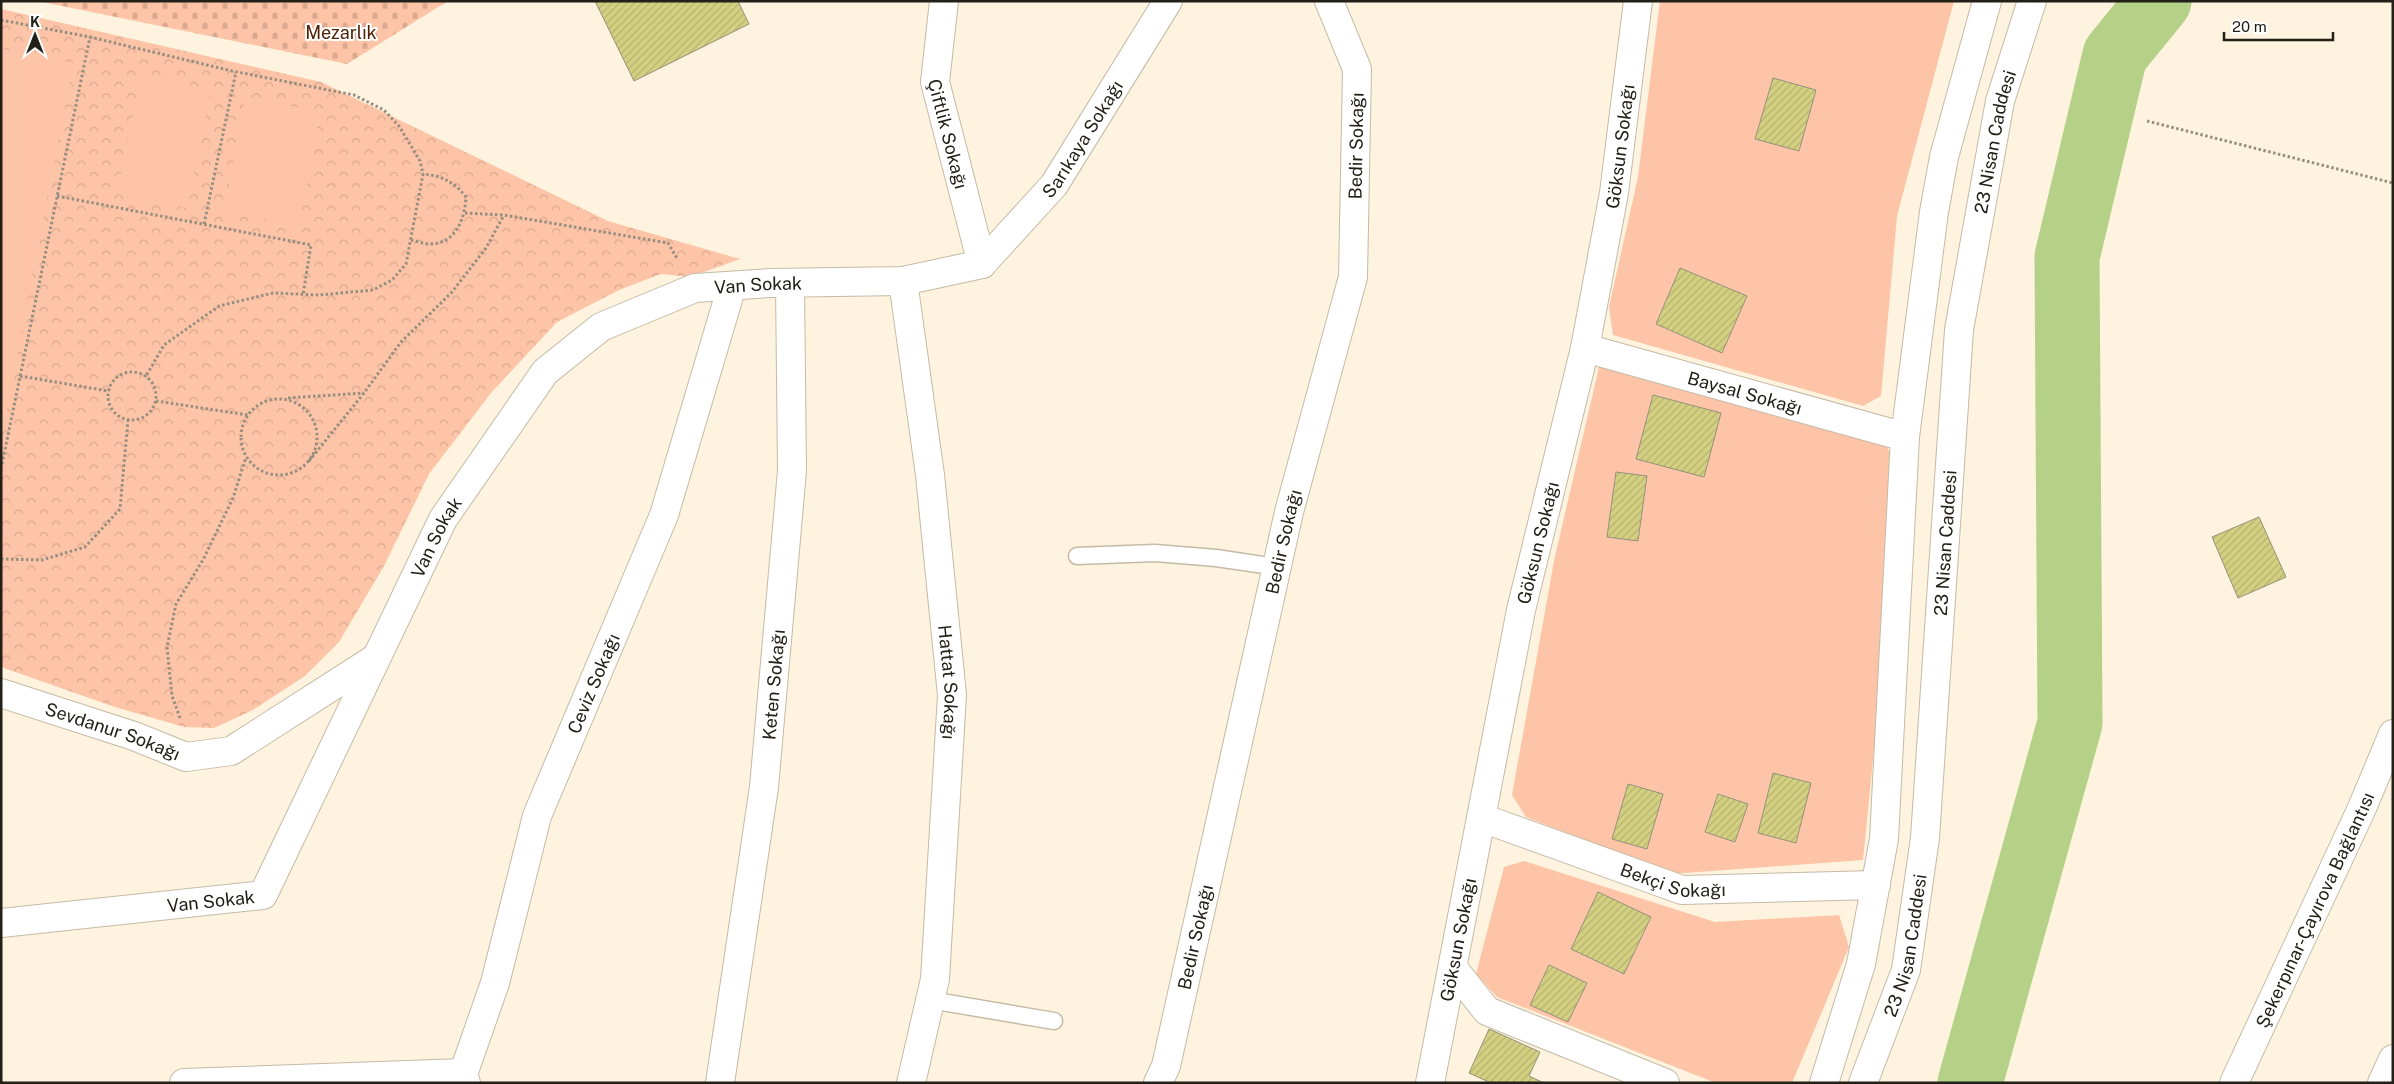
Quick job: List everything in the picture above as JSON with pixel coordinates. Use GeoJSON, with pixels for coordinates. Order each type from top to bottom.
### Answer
{"type":"FeatureCollection","features":[{"type":"Feature","properties":{"kind":"main road","name":"Çiftlik Sokağı"},"geometry":{"type":"LineString","coordinates":[[944,1],[934,82],[982,264]]}},
{"type":"Feature","properties":{"kind":"main road","name":"Sarıkaya Sokağı"},"geometry":{"type":"LineString","coordinates":[[982,264],[1054,185],[1168,1]]}},
{"type":"Feature","properties":{"kind":"main road","name":"Bedir Sokağı"},"geometry":{"type":"LineString","coordinates":[[1158,1083],[1166,1066],[1289,512],[1353,277],[1357,69],[1329,1]]}},
{"type":"Feature","properties":{"kind":"main road","name":"Göksun Sokağı"},"geometry":{"type":"LineString","coordinates":[[1430,1083],[1522,610],[1585,348],[1614,193],[1638,1]]}},
{"type":"Feature","properties":{"kind":"main road","name":"23 Nisan Caddesi"},"geometry":{"type":"LineString","coordinates":[[1824,1083],[1861,964],[1884,839],[1905,437],[1933,222],[1944,158],[1987,1]]}},
{"type":"Feature","properties":{"kind":"main road","name":"23 Nisan Caddesi"},"geometry":{"type":"LineString","coordinates":[[1863,1083],[1906,970],[1925,838],[1959,330],[2000,101],[2032,1]]}},
{"type":"Feature","properties":{"kind":"main road","name":"Van Sokak"},"geometry":{"type":"LineString","coordinates":[[1,922],[263,895],[443,519],[545,372],[601,327],[695,288],[790,283],[903,281],[982,264]]}},
{"type":"Feature","properties":{"kind":"main road","name":"Hattat Sokağı"},"geometry":{"type":"LineString","coordinates":[[903,281],[930,475],[952,695],[934,979],[911,1083]]}},
{"type":"Feature","properties":{"kind":"main road","name":"Keten Sokağı"},"geometry":{"type":"LineString","coordinates":[[720,1083],[764,787],[792,471],[790,283]]}},
{"type":"Feature","properties":{"kind":"main road","name":"Ceviz Sokağı"},"geometry":{"type":"LineString","coordinates":[[463,1080],[496,984],[537,816],[664,515],[732,286]]}},
{"type":"Feature","properties":{"kind":"main road","name":"Baysal Sokağı"},"geometry":{"type":"LineString","coordinates":[[1585,348],[1905,437]]}},
{"type":"Feature","properties":{"kind":"main road","name":"Sevdanur Sokağı"},"geometry":{"type":"LineString","coordinates":[[1,694],[134,736],[186,757],[231,751],[376,658]]}},
{"type":"Feature","properties":{"kind":"main road","name":"Şekerpınar-Çayırova Bağlantısı"},"geometry":{"type":"LineString","coordinates":[[2234,1083],[2362,808],[2393,734]]}},
{"type":"Feature","properties":{"kind":"main road","name":"Bekçi Sokağı"},"geometry":{"type":"LineString","coordinates":[[1482,818],[1682,890],[1876,885]]}},
{"type":"Feature","properties":{"kind":"main road"},"geometry":{"type":"LineString","coordinates":[[1453,968],[1487,1011],[1665,1083]]}},
{"type":"Feature","properties":{"kind":"main road"},"geometry":{"type":"LineString","coordinates":[[2382,1083],[2393,1059]]}},
{"type":"Feature","properties":{"kind":"main road"},"geometry":{"type":"LineString","coordinates":[[184,1083],[463,1080]]}},
{"type":"Feature","properties":{"kind":"lane"},"geometry":{"type":"LineString","coordinates":[[1077,556],[1154,553],[1216,558],[1277,567]]}},
{"type":"Feature","properties":{"kind":"lane"},"geometry":{"type":"LineString","coordinates":[[930,1000],[1054,1021]]}},
{"type":"Feature","properties":{"kind":"path"},"geometry":{"type":"LineString","coordinates":[[1,20],[90,37],[236,72],[354,95],[384,110],[399,126],[417,154],[423,174],[406,264],[392,280],[373,290],[319,295],[273,293],[219,306],[164,345],[146,376]]}},
{"type":"Feature","properties":{"kind":"path"},"geometry":{"type":"LineString","coordinates":[[1,469],[90,37]]}},
{"type":"Feature","properties":{"kind":"path"},"geometry":{"type":"LineString","coordinates":[[204,224],[236,72]]}},
{"type":"Feature","properties":{"kind":"path"},"geometry":{"type":"LineString","coordinates":[[2146,121],[2393,183]]}},
{"type":"Feature","properties":{"kind":"path"},"geometry":{"type":"LineString","coordinates":[[410,240],[430,244],[444,241],[456,231],[465,213],[466,197],[456,184],[439,176],[423,174]]}},
{"type":"Feature","properties":{"kind":"path"},"geometry":{"type":"LineString","coordinates":[[57,196],[311,244],[303,295]]}},
{"type":"Feature","properties":{"kind":"path"},"geometry":{"type":"LineString","coordinates":[[465,213],[504,215],[668,243],[695,288]]}},
{"type":"Feature","properties":{"kind":"path"},"geometry":{"type":"LineString","coordinates":[[364,393],[264,401],[248,415],[241,431],[242,445],[246,457],[254,466],[264,472],[276,475],[300,470],[364,393],[401,342],[452,292],[486,248],[504,215]]}},
{"type":"Feature","properties":{"kind":"path"},"geometry":{"type":"LineString","coordinates":[[131,372],[146,376],[156,389],[156,401],[144,418],[128,420],[120,418],[110,407],[108,391],[111,384],[123,373],[131,372]]}},
{"type":"Feature","properties":{"kind":"path"},"geometry":{"type":"LineString","coordinates":[[20,376],[108,391]]}},
{"type":"Feature","properties":{"kind":"path"},"geometry":{"type":"LineString","coordinates":[[277,399],[291,400],[302,406],[311,416],[316,426],[318,439],[315,451],[309,461]]}},
{"type":"Feature","properties":{"kind":"path"},"geometry":{"type":"LineString","coordinates":[[156,401],[248,415]]}},
{"type":"Feature","properties":{"kind":"path"},"geometry":{"type":"LineString","coordinates":[[1,559],[42,560],[85,547],[120,509],[128,420]]}},
{"type":"Feature","properties":{"kind":"path"},"geometry":{"type":"LineString","coordinates":[[195,756],[172,696],[167,647],[176,604],[203,560],[233,498],[246,457]]}},
{"type":"Feature","properties":{"kind":"green space","name":"Mezarlık"},"geometry":{"type":"Polygon","coordinates":[[[37,1],[448,1],[347,64],[37,1]]]}},
{"type":"Feature","properties":{"kind":"green space"},"geometry":{"type":"Polygon","coordinates":[[[1660,1],[1954,1],[1897,216],[1881,396],[1863,406],[1613,335],[1609,307],[1638,177],[1660,1]]]}},
{"type":"Feature","properties":{"kind":"green space"},"geometry":{"type":"Polygon","coordinates":[[[1,9],[321,82],[608,221],[740,259],[690,277],[661,274],[619,290],[557,322],[491,393],[429,474],[384,566],[339,642],[305,676],[253,710],[214,728],[184,727],[115,707],[1,667],[1,9]]]}},
{"type":"Feature","properties":{"kind":"green space"},"geometry":{"type":"Polygon","coordinates":[[[1,49],[73,63],[1,439],[1,49]]]}},
{"type":"Feature","properties":{"kind":"green space"},"geometry":{"type":"Polygon","coordinates":[[[141,75],[211,89],[187,208],[117,194],[141,75]]]}},
{"type":"Feature","properties":{"kind":"green space"},"geometry":{"type":"Polygon","coordinates":[[[245,98],[320,111],[299,226],[224,213],[245,98]]]}},
{"type":"Feature","properties":{"kind":"green space"},"geometry":{"type":"Polygon","coordinates":[[[1599,367],[1632,367],[1878,437],[1891,453],[1878,710],[1863,860],[1671,874],[1526,817],[1512,795],[1554,561],[1599,367]]]}},
{"type":"Feature","properties":{"kind":"green space"},"geometry":{"type":"Polygon","coordinates":[[[1524,861],[1715,922],[1839,915],[1849,947],[1792,1083],[1716,1083],[1497,997],[1476,974],[1504,867],[1524,861]]]}},
{"type":"Feature","properties":{"kind":"building"},"geometry":{"type":"Polygon","coordinates":[[[595,1],[738,1],[749,24],[634,81],[595,1]]]}},
{"type":"Feature","properties":{"kind":"building"},"geometry":{"type":"Polygon","coordinates":[[[1773,78],[1816,90],[1799,151],[1755,139],[1773,78]]]}},
{"type":"Feature","properties":{"kind":"building"},"geometry":{"type":"Polygon","coordinates":[[[1680,268],[1747,296],[1722,353],[1656,324],[1680,268]]]}},
{"type":"Feature","properties":{"kind":"building"},"geometry":{"type":"Polygon","coordinates":[[[1653,395],[1721,413],[1704,477],[1636,459],[1653,395]]]}},
{"type":"Feature","properties":{"kind":"building"},"geometry":{"type":"Polygon","coordinates":[[[1616,472],[1647,476],[1638,541],[1607,537],[1616,472]]]}},
{"type":"Feature","properties":{"kind":"building"},"geometry":{"type":"Polygon","coordinates":[[[2259,517],[2286,577],[2238,598],[2212,537],[2259,517]]]}},
{"type":"Feature","properties":{"kind":"building"},"geometry":{"type":"Polygon","coordinates":[[[1773,773],[1811,783],[1796,843],[1758,833],[1773,773]]]}},
{"type":"Feature","properties":{"kind":"building"},"geometry":{"type":"Polygon","coordinates":[[[1628,784],[1663,794],[1647,849],[1612,839],[1628,784]]]}},
{"type":"Feature","properties":{"kind":"building"},"geometry":{"type":"Polygon","coordinates":[[[1718,794],[1748,804],[1735,842],[1705,832],[1718,794]]]}},
{"type":"Feature","properties":{"kind":"building"},"geometry":{"type":"Polygon","coordinates":[[[1598,892],[1651,917],[1624,974],[1571,949],[1598,892]]]}},
{"type":"Feature","properties":{"kind":"building"},"geometry":{"type":"Polygon","coordinates":[[[1549,965],[1587,983],[1568,1022],[1530,1005],[1549,965]]]}},
{"type":"Feature","properties":{"kind":"building"},"geometry":{"type":"Polygon","coordinates":[[[1489,1029],[1540,1052],[1529,1076],[1544,1083],[1491,1083],[1469,1073],[1489,1029]]]}},
{"type":"Feature","properties":{"kind":"waterway"},"geometry":{"type":"LineString","coordinates":[[1970,1083],[2070,723],[2067,257],[2115,55],[2159,1]]}}]}
